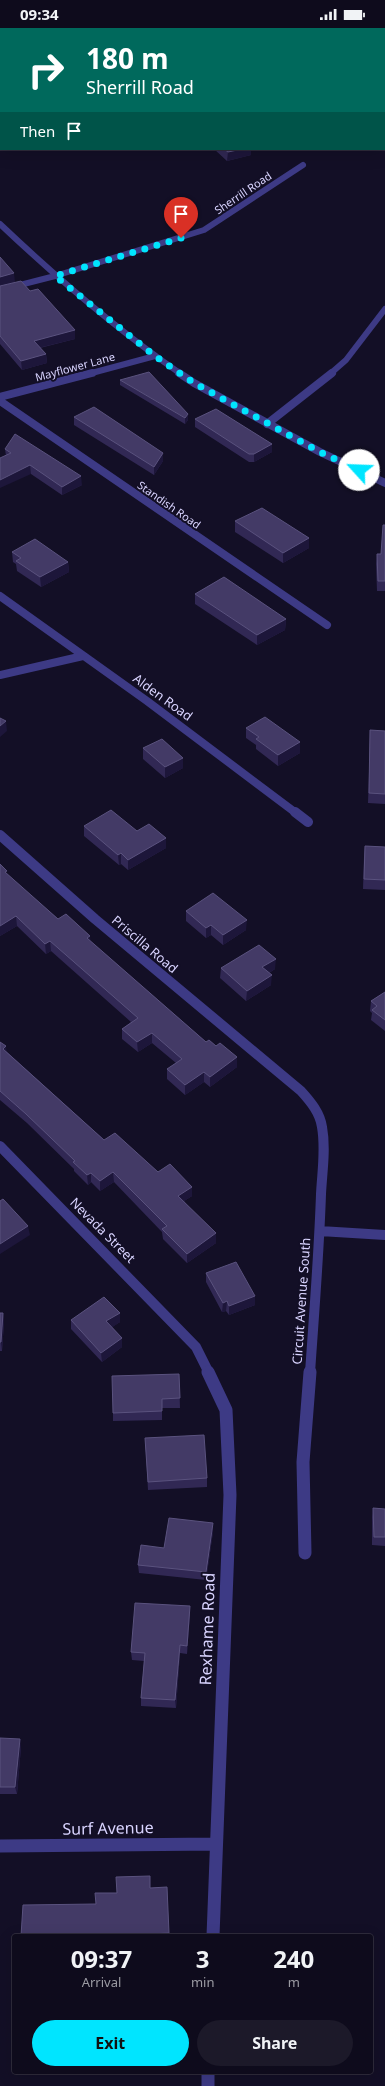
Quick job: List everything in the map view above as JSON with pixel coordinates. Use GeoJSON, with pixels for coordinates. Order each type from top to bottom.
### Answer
{"type":"FeatureCollection","features":[{"type":"Feature","properties":{"kind":"street","name":"Sherrill Road"},"geometry":{"type":"LineString","coordinates":[[0,290],[55,276],[204,230],[303,165]]}},
{"type":"Feature","properties":{"kind":"street"},"geometry":{"type":"LineString","coordinates":[[0,224],[29,254],[55,276],[155,356],[194,383],[320,452],[385,482]]}},
{"type":"Feature","properties":{"kind":"street"},"geometry":{"type":"LineString","coordinates":[[267,424],[305,395],[346,360],[385,309]]}},
{"type":"Feature","properties":{"kind":"street","name":"Mayflower Lane"},"geometry":{"type":"LineString","coordinates":[[0,397],[155,356]]}},
{"type":"Feature","properties":{"kind":"street","name":"Standish Road"},"geometry":{"type":"LineString","coordinates":[[0,401],[327,625]]}},
{"type":"Feature","properties":{"kind":"street","name":"Alden Road"},"geometry":{"type":"LineString","coordinates":[[0,596],[147,701],[308,822]]}},
{"type":"Feature","properties":{"kind":"street"},"geometry":{"type":"LineString","coordinates":[[0,675],[83,656]]}},
{"type":"Feature","properties":{"kind":"street","name":"Priscilla Road"},"geometry":{"type":"LineString","coordinates":[[0,835],[96,919],[276,1070]]}},
{"type":"Feature","properties":{"kind":"street","name":"Circuit Avenue South"},"geometry":{"type":"LineString","coordinates":[[276,1070],[311,1102],[322,1127],[320,1231],[303,1462],[305,1553]]}},
{"type":"Feature","properties":{"kind":"street","name":"Nevada Street"},"geometry":{"type":"LineString","coordinates":[[0,1146],[184,1335]]}},
{"type":"Feature","properties":{"kind":"street"},"geometry":{"type":"LineString","coordinates":[[320,1231],[385,1235]]}},
{"type":"Feature","properties":{"kind":"street","name":"Rexhame Road"},"geometry":{"type":"LineString","coordinates":[[184,1335],[196,1348],[212,1379],[226,1410],[227,1426],[230,1495],[213,1934]]}},
{"type":"Feature","properties":{"kind":"street","name":"Surf Avenue"},"geometry":{"type":"LineString","coordinates":[[0,1846],[216,1844]]}},
{"type":"Feature","properties":{"kind":"street"},"geometry":{"type":"LineString","coordinates":[[208,2074],[208,2086]]}},
{"type":"Feature","properties":{"kind":"building"},"geometry":{"type":"Polygon","coordinates":[[[225,150],[237,150],[228,152],[225,150]]]}},
{"type":"Feature","properties":{"kind":"building"},"geometry":{"type":"Polygon","coordinates":[[[0,257],[14,273],[0,277],[0,257]]]}},
{"type":"Feature","properties":{"kind":"building"},"geometry":{"type":"Polygon","coordinates":[[[21,281],[30,291],[38,289],[75,330],[34,341],[46,354],[21,361],[0,336],[0,286],[21,281]]]}},
{"type":"Feature","properties":{"kind":"building"},"geometry":{"type":"Polygon","coordinates":[[[149,372],[188,414],[185,418],[120,380],[149,372]]]}},
{"type":"Feature","properties":{"kind":"building"},"geometry":{"type":"Polygon","coordinates":[[[94,407],[163,453],[154,467],[74,417],[94,407]]]}},
{"type":"Feature","properties":{"kind":"building"},"geometry":{"type":"Polygon","coordinates":[[[216,409],[272,444],[254,454],[249,454],[195,419],[216,409]]]}},
{"type":"Feature","properties":{"kind":"building"},"geometry":{"type":"Polygon","coordinates":[[[15,434],[81,476],[62,487],[30,465],[0,480],[0,458],[11,453],[5,449],[15,434]]]}},
{"type":"Feature","properties":{"kind":"building"},"geometry":{"type":"Polygon","coordinates":[[[262,508],[309,538],[283,553],[235,521],[262,508]]]}},
{"type":"Feature","properties":{"kind":"building"},"geometry":{"type":"Polygon","coordinates":[[[383,525],[385,525],[385,581],[378,581],[377,554],[381,554],[383,525]]]}},
{"type":"Feature","properties":{"kind":"building"},"geometry":{"type":"Polygon","coordinates":[[[35,539],[68,562],[40,577],[16,561],[21,558],[12,552],[35,539]]]}},
{"type":"Feature","properties":{"kind":"building"},"geometry":{"type":"Polygon","coordinates":[[[224,577],[286,619],[257,635],[195,594],[224,577]]]}},
{"type":"Feature","properties":{"kind":"building"},"geometry":{"type":"Polygon","coordinates":[[[265,717],[300,742],[278,755],[256,739],[259,737],[246,728],[265,717]]]}},
{"type":"Feature","properties":{"kind":"building"},"geometry":{"type":"Polygon","coordinates":[[[0,718],[6,721],[0,726],[0,718]]]}},
{"type":"Feature","properties":{"kind":"building"},"geometry":{"type":"Polygon","coordinates":[[[370,730],[385,731],[385,794],[369,793],[370,730]]]}},
{"type":"Feature","properties":{"kind":"building"},"geometry":{"type":"Polygon","coordinates":[[[162,739],[183,758],[165,767],[143,748],[162,739]]]}},
{"type":"Feature","properties":{"kind":"building"},"geometry":{"type":"Polygon","coordinates":[[[111,810],[137,831],[149,824],[166,838],[128,860],[121,853],[118,855],[84,826],[111,810]]]}},
{"type":"Feature","properties":{"kind":"building"},"geometry":{"type":"Polygon","coordinates":[[[365,846],[385,847],[385,880],[364,879],[365,846]]]}},
{"type":"Feature","properties":{"kind":"building"},"geometry":{"type":"Polygon","coordinates":[[[0,864],[7,871],[5,872],[58,919],[66,914],[90,936],[87,938],[206,1042],[209,1040],[216,1046],[220,1043],[237,1057],[210,1077],[204,1072],[185,1085],[167,1069],[182,1059],[152,1033],[137,1042],[122,1029],[138,1018],[50,941],[45,944],[16,916],[0,926],[0,864]]]}},
{"type":"Feature","properties":{"kind":"building"},"geometry":{"type":"Polygon","coordinates":[[[213,893],[247,920],[223,935],[211,925],[206,928],[186,911],[213,893]]]}},
{"type":"Feature","properties":{"kind":"building"},"geometry":{"type":"Polygon","coordinates":[[[259,945],[276,959],[262,967],[272,975],[247,991],[221,968],[259,945]]]}},
{"type":"Feature","properties":{"kind":"building"},"geometry":{"type":"Polygon","coordinates":[[[385,992],[385,1020],[372,1010],[377,1006],[371,1001],[385,992]]]}},
{"type":"Feature","properties":{"kind":"building"},"geometry":{"type":"Polygon","coordinates":[[[0,1042],[6,1046],[3,1049],[104,1140],[115,1133],[158,1172],[170,1164],[192,1187],[178,1196],[216,1233],[187,1254],[162,1229],[167,1226],[113,1172],[100,1181],[91,1173],[87,1175],[73,1162],[75,1161],[0,1091],[0,1042]]]}},
{"type":"Feature","properties":{"kind":"building"},"geometry":{"type":"Polygon","coordinates":[[[3,1199],[28,1226],[0,1244],[0,1201],[3,1199]]]}},
{"type":"Feature","properties":{"kind":"building"},"geometry":{"type":"Polygon","coordinates":[[[236,1262],[255,1296],[229,1306],[227,1301],[223,1303],[206,1273],[236,1262]]]}},
{"type":"Feature","properties":{"kind":"building"},"geometry":{"type":"Polygon","coordinates":[[[104,1297],[120,1313],[106,1321],[122,1338],[101,1353],[71,1320],[104,1297]]]}},
{"type":"Feature","properties":{"kind":"building"},"geometry":{"type":"Polygon","coordinates":[[[0,1313],[3,1313],[1,1342],[0,1342],[0,1313]]]}},
{"type":"Feature","properties":{"kind":"building"},"geometry":{"type":"Polygon","coordinates":[[[179,1374],[180,1398],[162,1399],[162,1411],[113,1413],[112,1376],[179,1374]]]}},
{"type":"Feature","properties":{"kind":"building"},"geometry":{"type":"Polygon","coordinates":[[[204,1435],[207,1478],[148,1482],[145,1438],[204,1435]]]}},
{"type":"Feature","properties":{"kind":"building"},"geometry":{"type":"Polygon","coordinates":[[[373,1508],[385,1509],[385,1537],[374,1537],[373,1508]]]}},
{"type":"Feature","properties":{"kind":"building"},"geometry":{"type":"Polygon","coordinates":[[[169,1518],[213,1523],[206,1572],[138,1565],[141,1545],[164,1548],[169,1518]]]}},
{"type":"Feature","properties":{"kind":"building"},"geometry":{"type":"Polygon","coordinates":[[[135,1603],[190,1606],[187,1646],[180,1645],[175,1700],[141,1698],[145,1653],[131,1652],[135,1603]]]}},
{"type":"Feature","properties":{"kind":"building"},"geometry":{"type":"Polygon","coordinates":[[[0,1738],[20,1739],[15,1787],[0,1787],[0,1738]]]}},
{"type":"Feature","properties":{"kind":"building"},"geometry":{"type":"Polygon","coordinates":[[[150,1876],[150,1888],[167,1887],[169,1933],[21,1934],[23,1905],[96,1904],[95,1893],[117,1893],[116,1877],[150,1876]]]}},
{"type":"Feature","properties":{"kind":"route"},"geometry":{"type":"LineString","coordinates":[[181,238],[55,276],[155,356],[194,383],[320,452],[359,470]]}}]}
